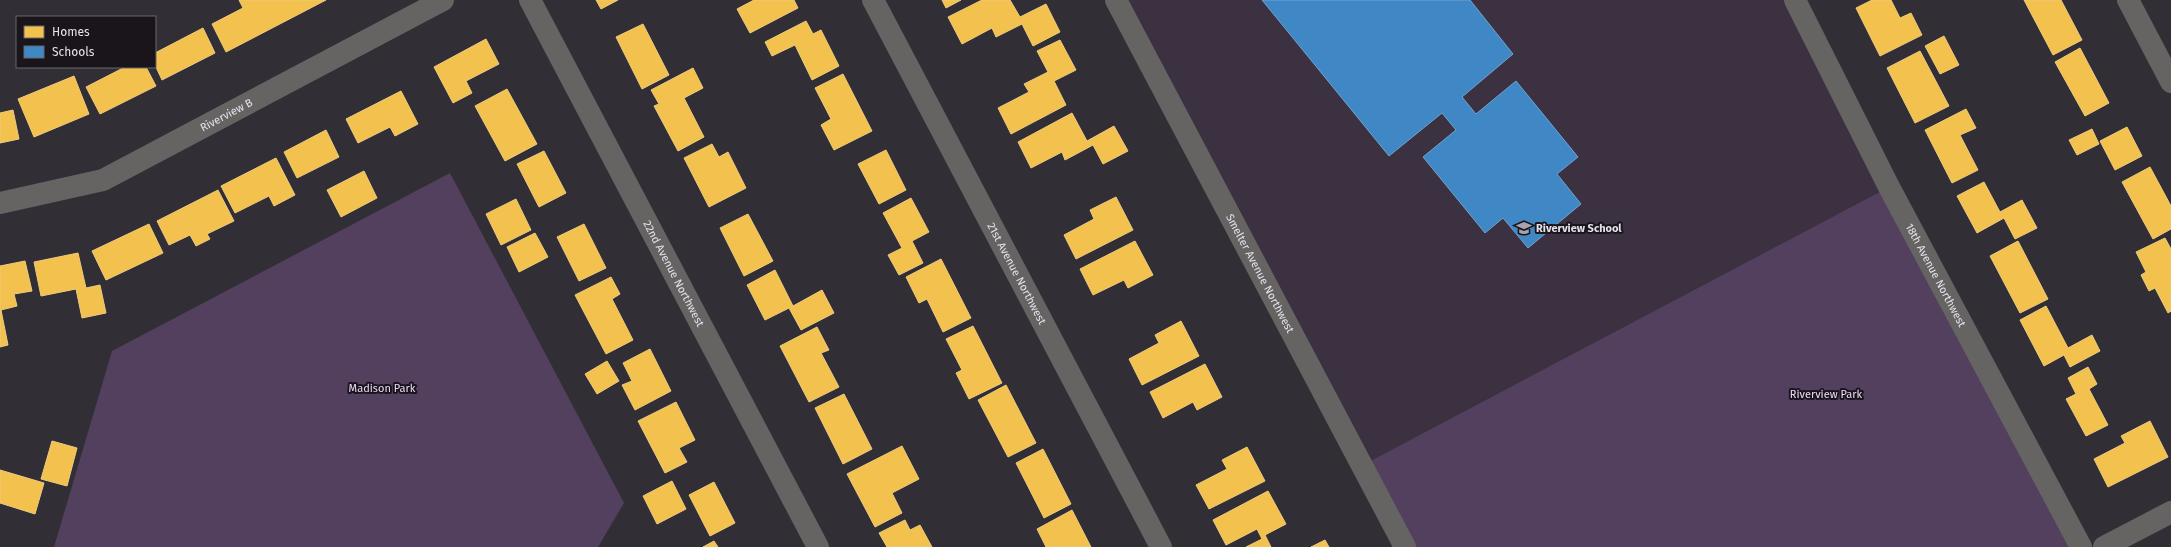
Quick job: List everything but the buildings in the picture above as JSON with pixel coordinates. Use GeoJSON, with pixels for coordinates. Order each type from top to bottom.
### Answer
{"type":"FeatureCollection","features":[{"type":"Feature","properties":{"kind":"street","name":"Riverview B"},"geometry":{"type":"LineString","coordinates":[[0,203],[103,180],[443,0]]}},
{"type":"Feature","properties":{"kind":"street","name":"22nd Avenue Northwest"},"geometry":{"type":"LineString","coordinates":[[530,0],[818,547]]}},
{"type":"Feature","properties":{"kind":"street","name":"21st Avenue Northwest"},"geometry":{"type":"LineString","coordinates":[[872,0],[1161,547]]}},
{"type":"Feature","properties":{"kind":"street","name":"Smelter Avenue Northwest"},"geometry":{"type":"LineString","coordinates":[[1116,0],[1405,547]]}},
{"type":"Feature","properties":{"kind":"street","name":"18th Avenue Northwest"},"geometry":{"type":"LineString","coordinates":[[1795,0],[1889,187],[2081,547]]}},
{"type":"Feature","properties":{"kind":"street"},"geometry":{"type":"LineString","coordinates":[[2128,0],[2163,48],[2171,82]]}},
{"type":"Feature","properties":{"kind":"street"},"geometry":{"type":"LineString","coordinates":[[2104,547],[2171,512]]}},
{"type":"Feature","properties":{"kind":"shaded area","name":"Riverview School"},"geometry":{"type":"Polygon","coordinates":[[[1116,0],[1791,0],[1889,187],[1361,466],[1116,0]]]}},
{"type":"Feature","properties":{"kind":"green space","name":"Madison Park"},"geometry":{"type":"Polygon","coordinates":[[[450,173],[624,503],[598,547],[54,547],[112,351],[450,173]]]}},
{"type":"Feature","properties":{"kind":"green space","name":"Riverview Park"},"geometry":{"type":"Polygon","coordinates":[[[1889,187],[2081,547],[1405,547],[1361,466],[1889,187]]]}},
{"type":"Feature","properties":{"kind":"place","name":"Riverview School"},"geometry":{"type":"Point","coordinates":[1524,228]}}]}
